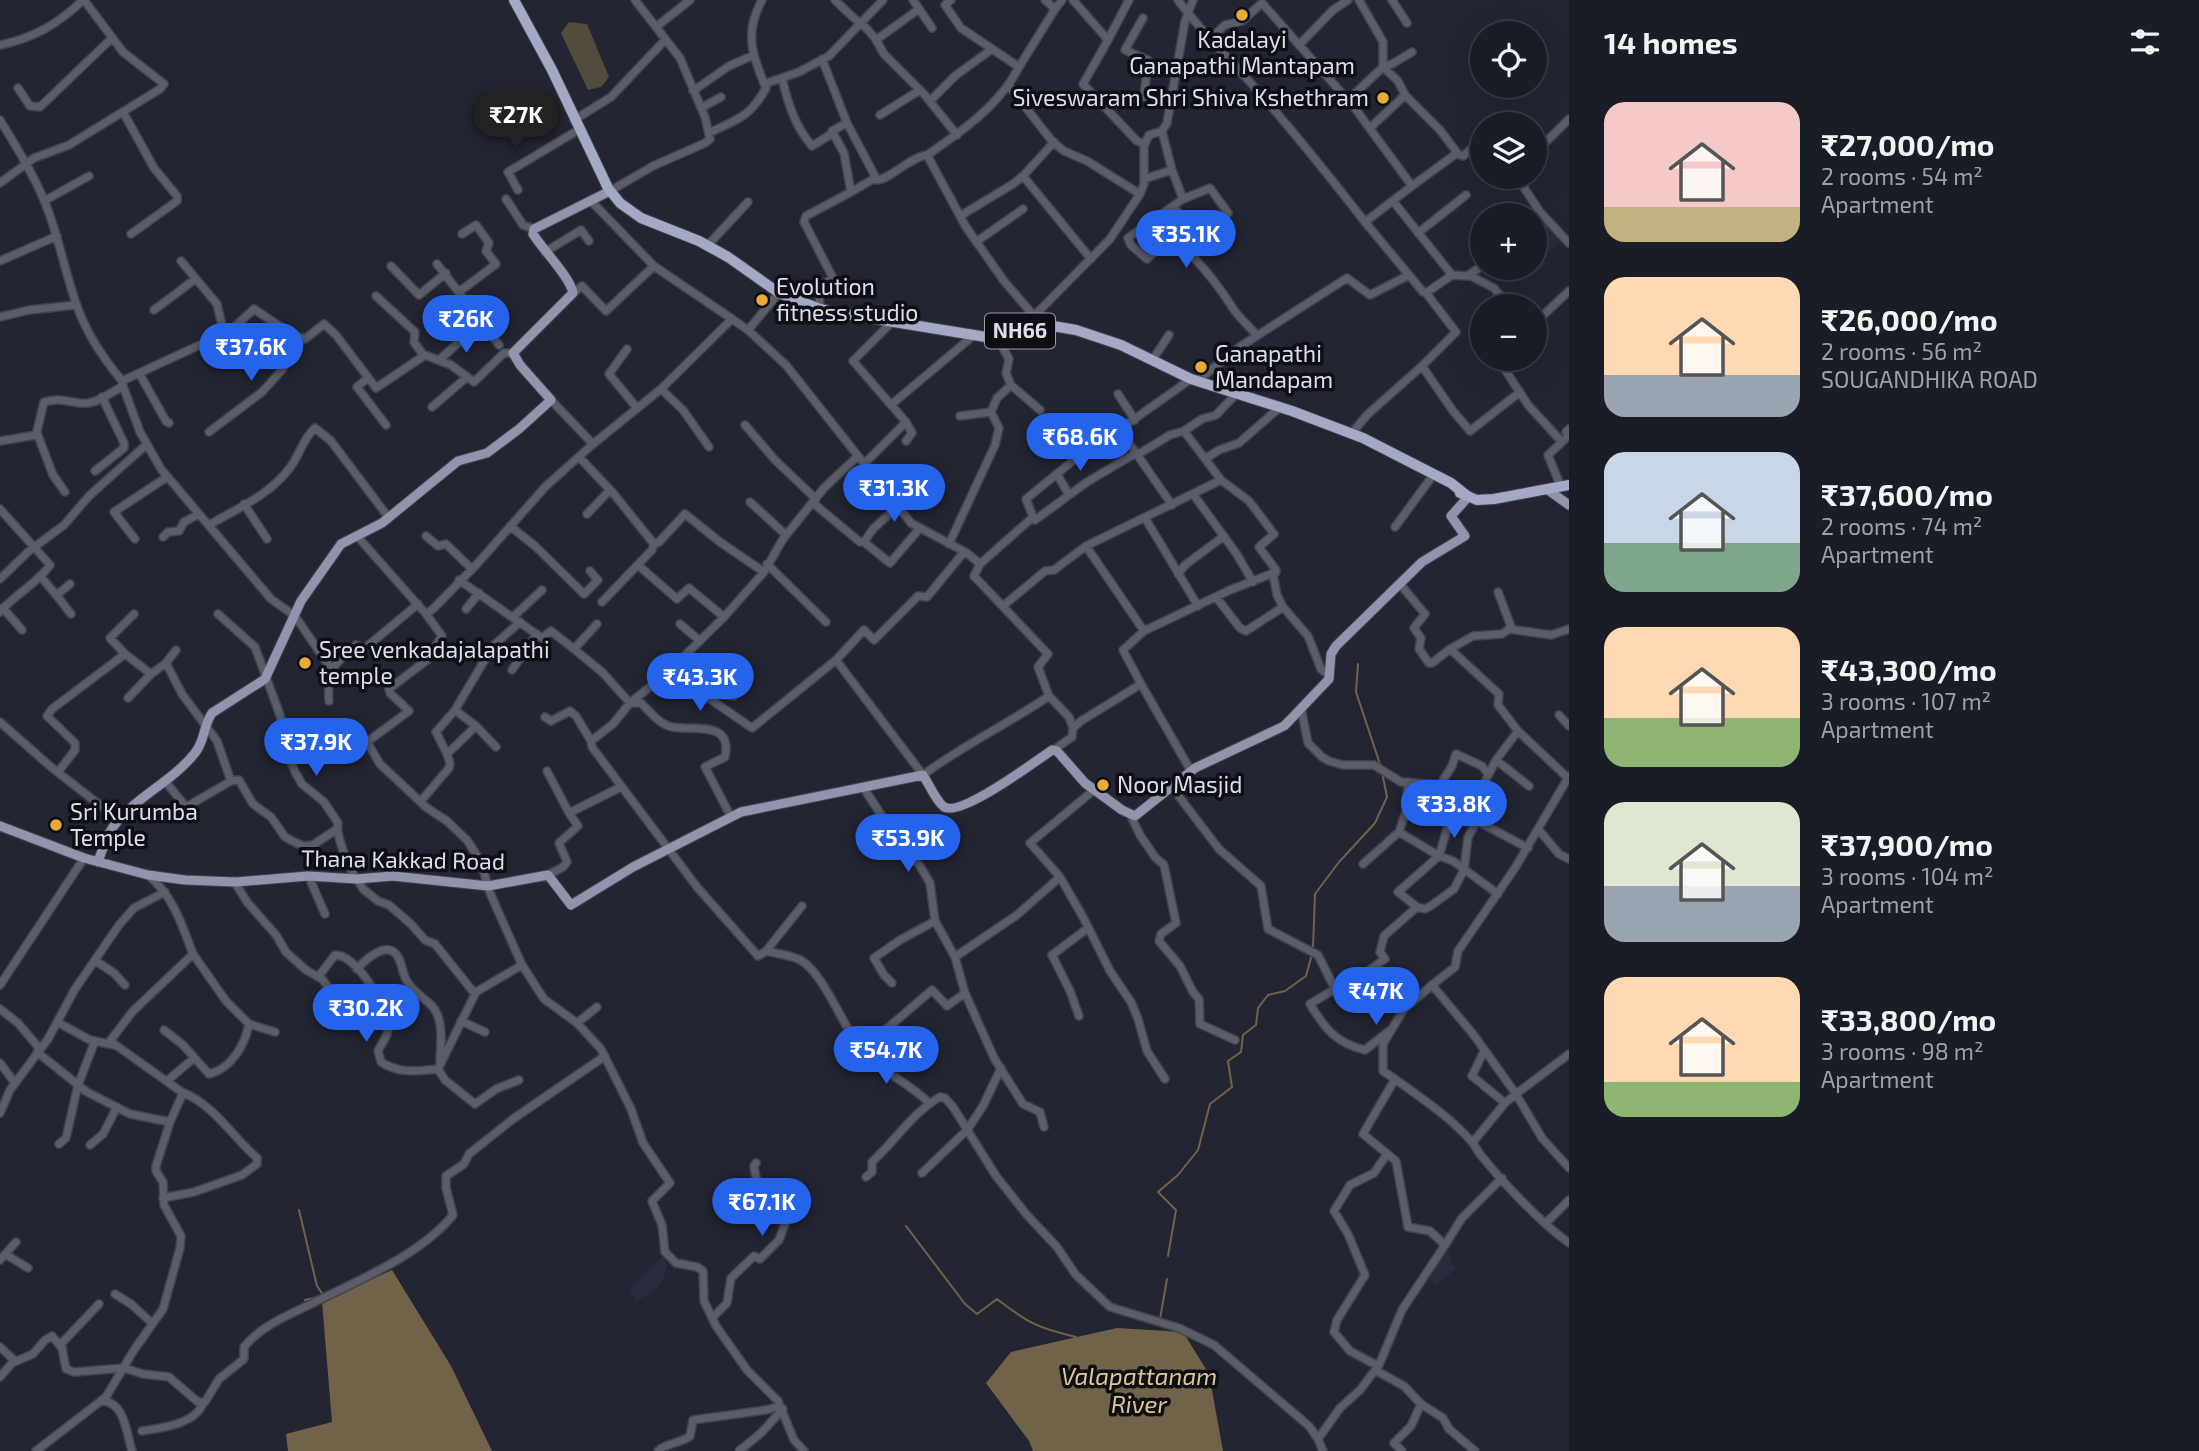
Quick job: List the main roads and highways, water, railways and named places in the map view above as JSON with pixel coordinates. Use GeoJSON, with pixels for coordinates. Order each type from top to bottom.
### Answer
{"type":"FeatureCollection","features":[{"type":"Feature","properties":{"kind":"highway","name":"NH66"},"geometry":{"type":"LineString","coordinates":[[512,0],[552,70],[608,192]]}},
{"type":"Feature","properties":{"kind":"highway","name":"NH66"},"geometry":{"type":"LineString","coordinates":[[512,0],[575,132],[608,192],[615,203],[632,217],[707,246],[728,257],[779,293],[820,309],[974,336],[996,337],[1047,325],[1076,330],[1121,345],[1194,380],[1281,408],[1351,435],[1451,483],[1470,497]]}},
{"type":"Feature","properties":{"kind":"highway","name":"NH66"},"geometry":{"type":"LineString","coordinates":[[1351,435],[1470,497]]}},
{"type":"Feature","properties":{"kind":"highway"},"geometry":{"type":"LineString","coordinates":[[1470,497],[1564,484]]}},
{"type":"Feature","properties":{"kind":"highway"},"geometry":{"type":"LineString","coordinates":[[1470,497],[1494,499],[1548,490],[1564,484]]}},
{"type":"Feature","properties":{"kind":"main road"},"geometry":{"type":"LineString","coordinates":[[98,862],[107,836],[119,820],[195,754],[202,743],[207,720],[217,709],[265,679],[301,601],[341,544],[389,518],[458,461],[487,453],[551,400],[520,365],[513,353],[573,293],[571,284],[533,234],[534,229],[608,192]]}},
{"type":"Feature","properties":{"kind":"main road"},"geometry":{"type":"LineString","coordinates":[[1548,490],[1569,505]]}},
{"type":"Feature","properties":{"kind":"main road","name":"Thana Kakkad Road"},"geometry":{"type":"LineString","coordinates":[[0,826],[84,858],[148,875],[185,880],[234,881],[310,876],[393,876],[488,886],[548,874],[573,905],[633,867],[741,812],[923,775],[942,805],[959,808],[1013,778],[1055,749],[1080,778],[1132,816],[1143,811],[1191,771],[1284,726],[1327,683],[1331,654],[1336,646],[1432,555],[1465,536],[1451,516],[1470,497]]}},
{"type":"Feature","properties":{"kind":"water"},"geometry":{"type":"Polygon","coordinates":[[[392,1270],[451,1366],[492,1451],[288,1451],[286,1434],[332,1422],[322,1302],[392,1270]]]}},
{"type":"Feature","properties":{"kind":"water","name":"Valapattanam River"},"geometry":{"type":"Polygon","coordinates":[[[1117,1328],[1183,1332],[1209,1374],[1223,1451],[1033,1451],[1029,1441],[986,1383],[1011,1352],[1117,1328]]]}},
{"type":"Feature","properties":{"kind":"waterway"},"geometry":{"type":"LineString","coordinates":[[1358,664],[1356,692],[1380,764]]}},
{"type":"Feature","properties":{"kind":"waterway"},"geometry":{"type":"LineString","coordinates":[[1313,948],[1315,894],[1339,862],[1375,823],[1387,797],[1382,772]]}},
{"type":"Feature","properties":{"kind":"waterway"},"geometry":{"type":"LineString","coordinates":[[1168,1256],[1176,1210],[1158,1192],[1178,1175],[1198,1150],[1210,1104],[1232,1087],[1228,1061],[1241,1052],[1243,1035],[1256,1025],[1258,1008],[1268,995],[1285,991],[1306,976],[1312,954]]}},
{"type":"Feature","properties":{"kind":"waterway"},"geometry":{"type":"LineString","coordinates":[[299,1210],[317,1286],[324,1296]]}},
{"type":"Feature","properties":{"kind":"waterway"},"geometry":{"type":"LineString","coordinates":[[906,1226],[965,1304],[977,1314],[997,1299],[1034,1324],[1076,1337]]}},
{"type":"Feature","properties":{"kind":"waterway"},"geometry":{"type":"LineString","coordinates":[[1160,1319],[1167,1279]]}},
{"type":"Feature","properties":{"kind":"waterway"},"geometry":{"type":"LineString","coordinates":[[305,1300],[318,1297]]}},
{"type":"Feature","properties":{"kind":"place","name":"Kadalayi Ganapathi Mantapam"},"geometry":{"type":"Point","coordinates":[1242,15]}},
{"type":"Feature","properties":{"kind":"place","name":"Siveswaram Shri Shiva Kshethram"},"geometry":{"type":"Point","coordinates":[1383,98]}},
{"type":"Feature","properties":{"kind":"place","name":"Evolution fitness studio"},"geometry":{"type":"Point","coordinates":[762,300]}},
{"type":"Feature","properties":{"kind":"place","name":"Ganapathi Mandapam"},"geometry":{"type":"Point","coordinates":[1201,367]}},
{"type":"Feature","properties":{"kind":"place","name":"Sree venkadajalapathi temple"},"geometry":{"type":"Point","coordinates":[305,663]}},
{"type":"Feature","properties":{"kind":"place","name":"Noor Masjid"},"geometry":{"type":"Point","coordinates":[1103,785]}},
{"type":"Feature","properties":{"kind":"place","name":"Sri Kurumba Temple"},"geometry":{"type":"Point","coordinates":[56,825]}}]}
